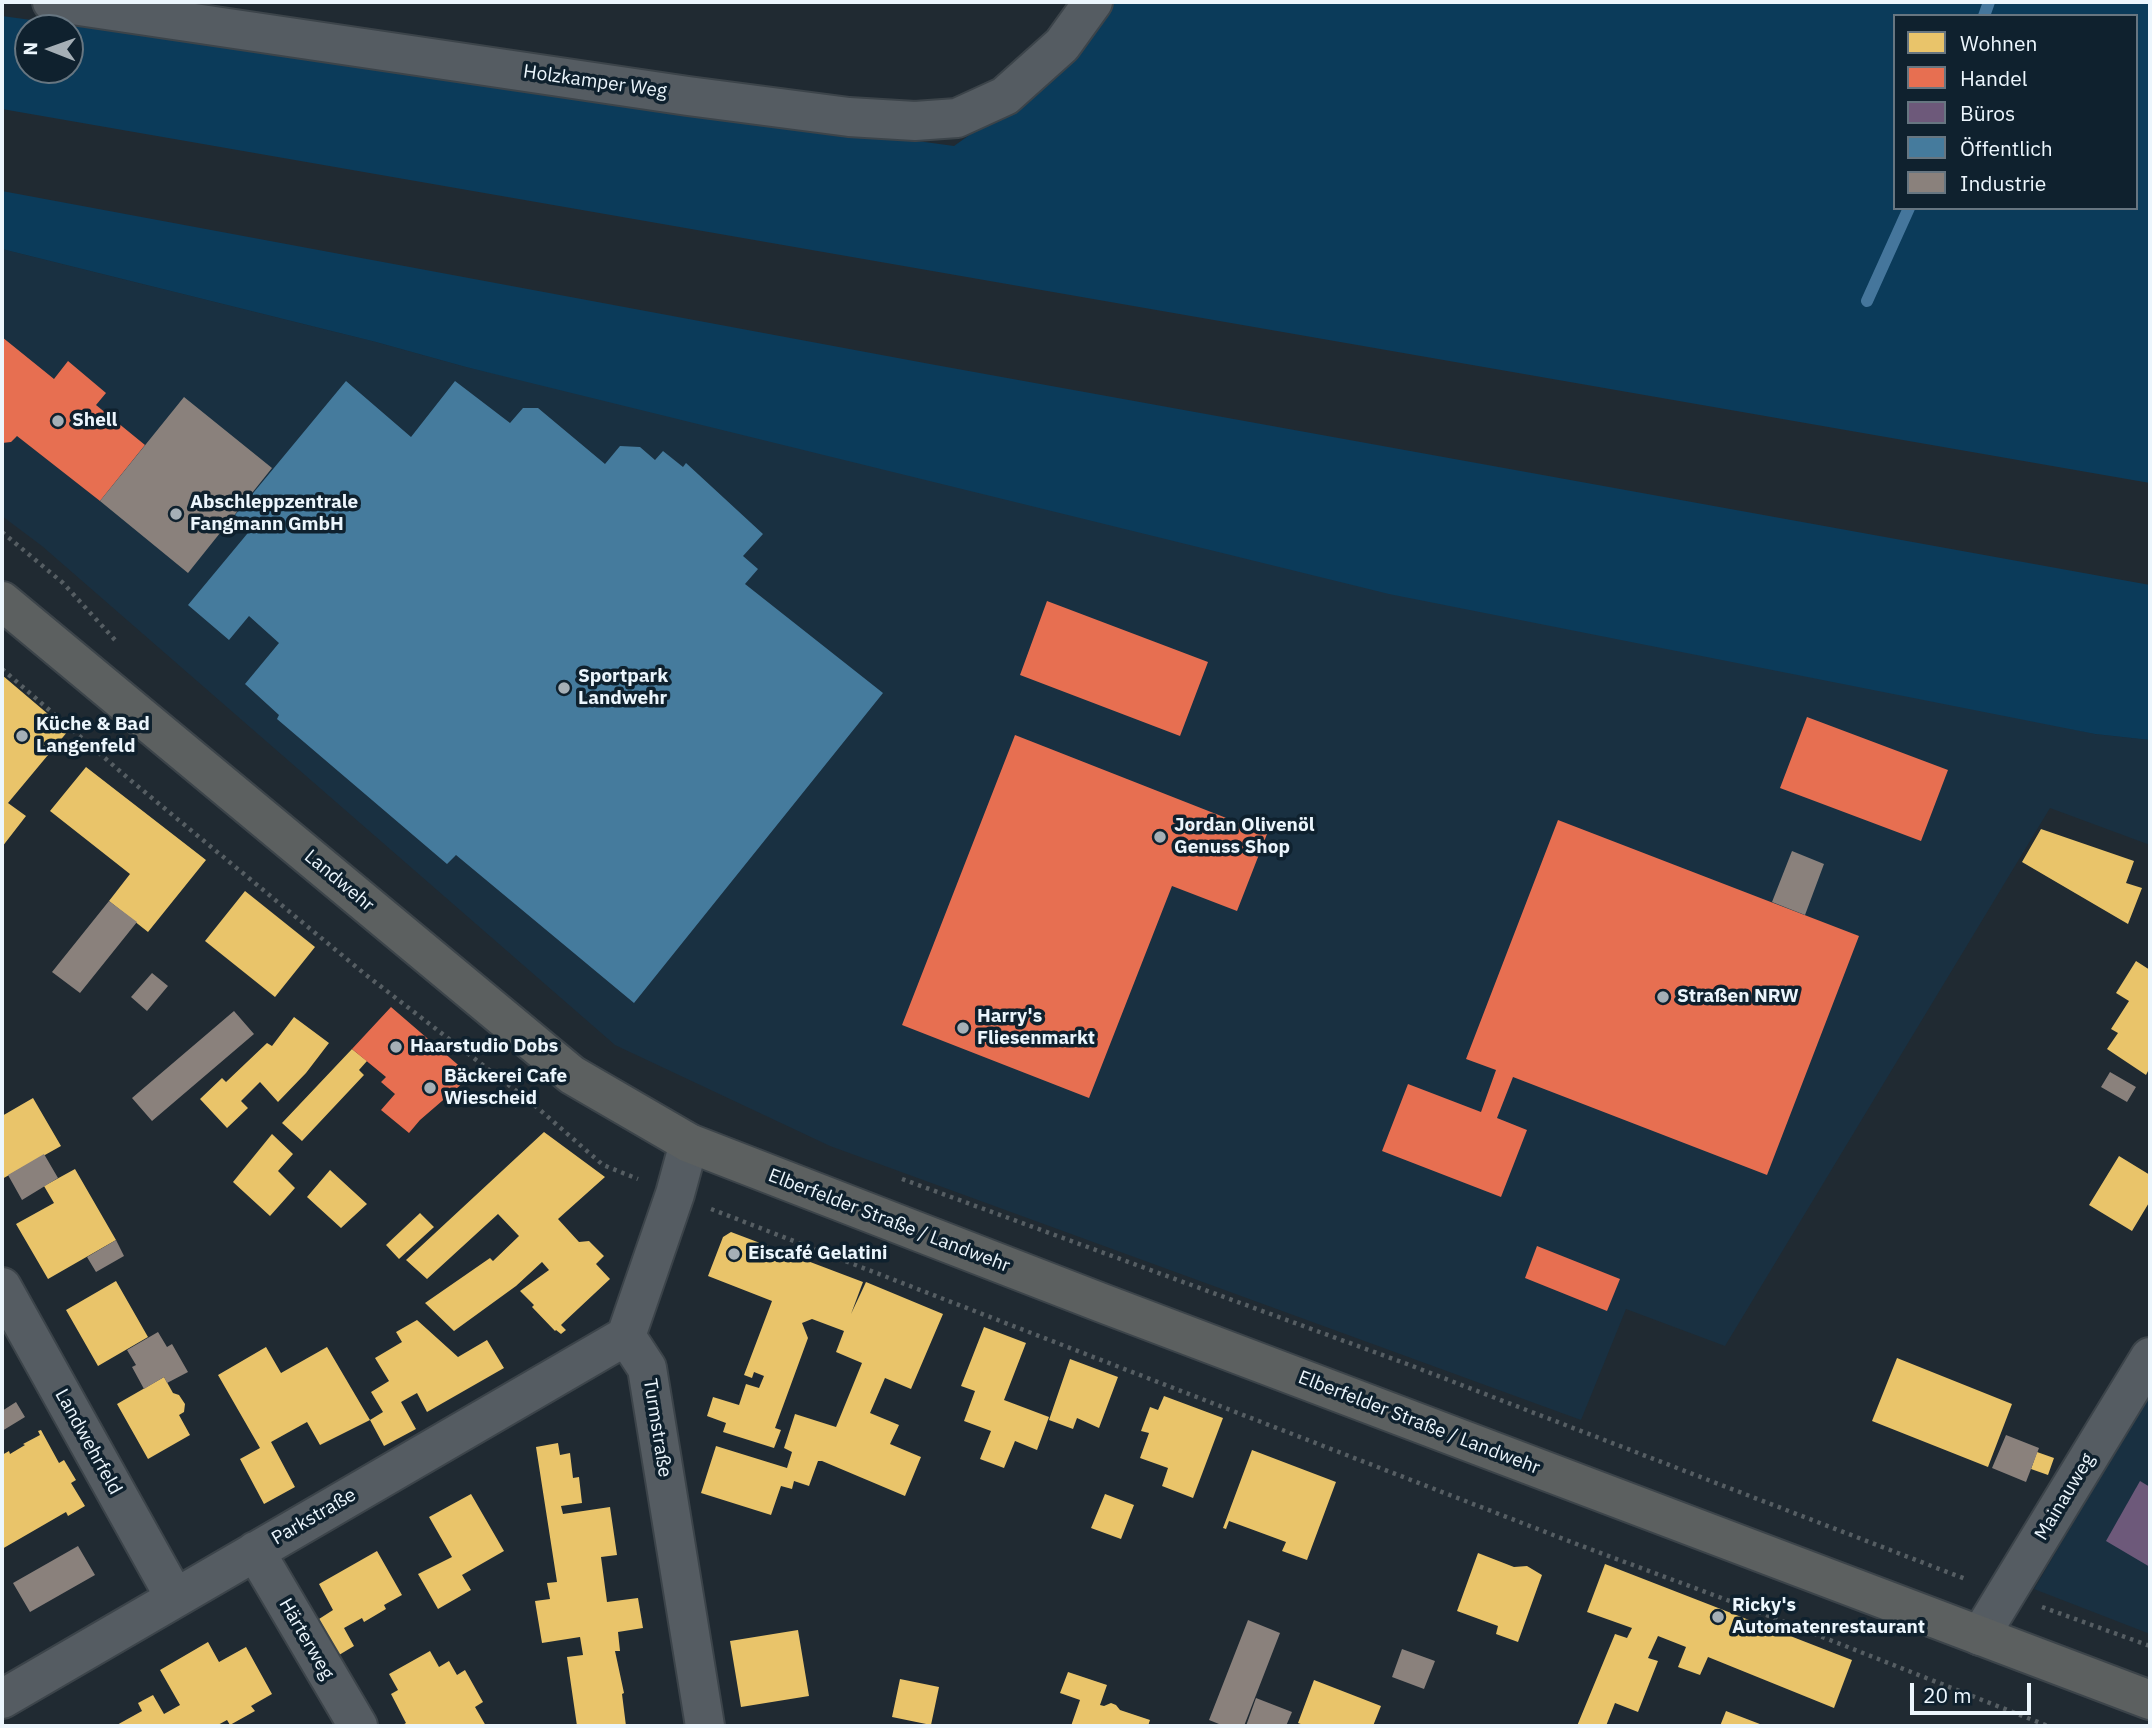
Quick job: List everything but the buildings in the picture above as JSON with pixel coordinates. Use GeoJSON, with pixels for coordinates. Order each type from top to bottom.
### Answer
{"type":"FeatureCollection","features":[{"type":"Feature","properties":{"kind":"main road","name":"Landwehr"},"geometry":{"type":"LineString","coordinates":[[2,601],[572,1075],[689,1143]]}},
{"type":"Feature","properties":{"kind":"main road","name":"Elberfelder Straße / Landwehr"},"geometry":{"type":"LineString","coordinates":[[689,1143],[1102,1303],[2150,1700]]}},
{"type":"Feature","properties":{"kind":"street","name":"Holzkamper Weg"},"geometry":{"type":"LineString","coordinates":[[52,2],[688,96],[849,117],[915,121],[957,118],[1005,96],[1062,46],[1093,2]]}},
{"type":"Feature","properties":{"kind":"street"},"geometry":{"type":"LineString","coordinates":[[626,1336],[675,1194],[689,1143]]}},
{"type":"Feature","properties":{"kind":"street","name":"Landwehrfeld"},"geometry":{"type":"LineString","coordinates":[[2,1287],[174,1596]]}},
{"type":"Feature","properties":{"kind":"street","name":"Parkstraße"},"geometry":{"type":"LineString","coordinates":[[2,1699],[174,1596],[626,1336]]}},
{"type":"Feature","properties":{"kind":"street","name":"Turmstraße"},"geometry":{"type":"LineString","coordinates":[[626,1336],[647,1368],[705,1726]]}},
{"type":"Feature","properties":{"kind":"street","name":"Mainauweg"},"geometry":{"type":"LineString","coordinates":[[1980,1636],[2150,1357]]}},
{"type":"Feature","properties":{"kind":"street","name":"Härterweg"},"geometry":{"type":"LineString","coordinates":[[255,1551],[358,1726]]}},
{"type":"Feature","properties":{"kind":"path"},"geometry":{"type":"LineString","coordinates":[[2,532],[63,583],[122,646]]}},
{"type":"Feature","properties":{"kind":"path"},"geometry":{"type":"LineString","coordinates":[[893,1177],[931,1188],[1395,1359],[1773,1507],[2150,1646]]}},
{"type":"Feature","properties":{"kind":"shaded area"},"geometry":{"type":"Polygon","coordinates":[[[1108,2],[2150,2],[2150,483],[2,109],[2,16],[14,18],[14,84],[84,84],[84,27],[954,146],[1051,77],[1108,2]]]}},
{"type":"Feature","properties":{"kind":"shaded area"},"geometry":{"type":"Polygon","coordinates":[[[2,191],[930,364],[2150,585],[2150,740],[2095,734],[1389,594],[466,367],[2,249],[2,191]]]}},
{"type":"Feature","properties":{"kind":"shaded area"},"geometry":{"type":"Polygon","coordinates":[[[2,249],[466,367],[2095,734],[2150,740],[2150,845],[2050,808],[1725,1346],[1626,1309],[1581,1420],[830,1146],[615,1045],[42,546],[2,516],[2,249]]]}},
{"type":"Feature","properties":{"kind":"shaded area"},"geometry":{"type":"Polygon","coordinates":[[[2150,1393],[2150,1634],[2034,1589],[2150,1393]]]}},
{"type":"Feature","properties":{"kind":"waterway"},"geometry":{"type":"LineString","coordinates":[[1985,14],[1989,2]]}},
{"type":"Feature","properties":{"kind":"waterway"},"geometry":{"type":"LineString","coordinates":[[1867,301],[1908,210]]}},
{"type":"Feature","properties":{"kind":"place","name":"Shell"},"geometry":{"type":"Point","coordinates":[58,421]}},
{"type":"Feature","properties":{"kind":"place","name":"Abschleppzentrale Fangmann GmbH"},"geometry":{"type":"Point","coordinates":[176,514]}},
{"type":"Feature","properties":{"kind":"place","name":"Sportpark Landwehr"},"geometry":{"type":"Point","coordinates":[564,688]}},
{"type":"Feature","properties":{"kind":"place","name":"Küche & Bad Langenfeld"},"geometry":{"type":"Point","coordinates":[22,736]}},
{"type":"Feature","properties":{"kind":"place","name":"Jordan Olivenöl Genuss Shop"},"geometry":{"type":"Point","coordinates":[1160,837]}},
{"type":"Feature","properties":{"kind":"place","name":"Straßen NRW"},"geometry":{"type":"Point","coordinates":[1663,997]}},
{"type":"Feature","properties":{"kind":"place","name":"Harry's Fliesenmarkt"},"geometry":{"type":"Point","coordinates":[963,1028]}},
{"type":"Feature","properties":{"kind":"place","name":"Haarstudio Dobs"},"geometry":{"type":"Point","coordinates":[396,1047]}},
{"type":"Feature","properties":{"kind":"place","name":"Bäckerei Cafe Wiescheid"},"geometry":{"type":"Point","coordinates":[430,1088]}},
{"type":"Feature","properties":{"kind":"place","name":"Eiscafé Gelatini"},"geometry":{"type":"Point","coordinates":[734,1254]}},
{"type":"Feature","properties":{"kind":"place","name":"Ricky's Automatenrestaurant"},"geometry":{"type":"Point","coordinates":[1718,1617]}}]}
